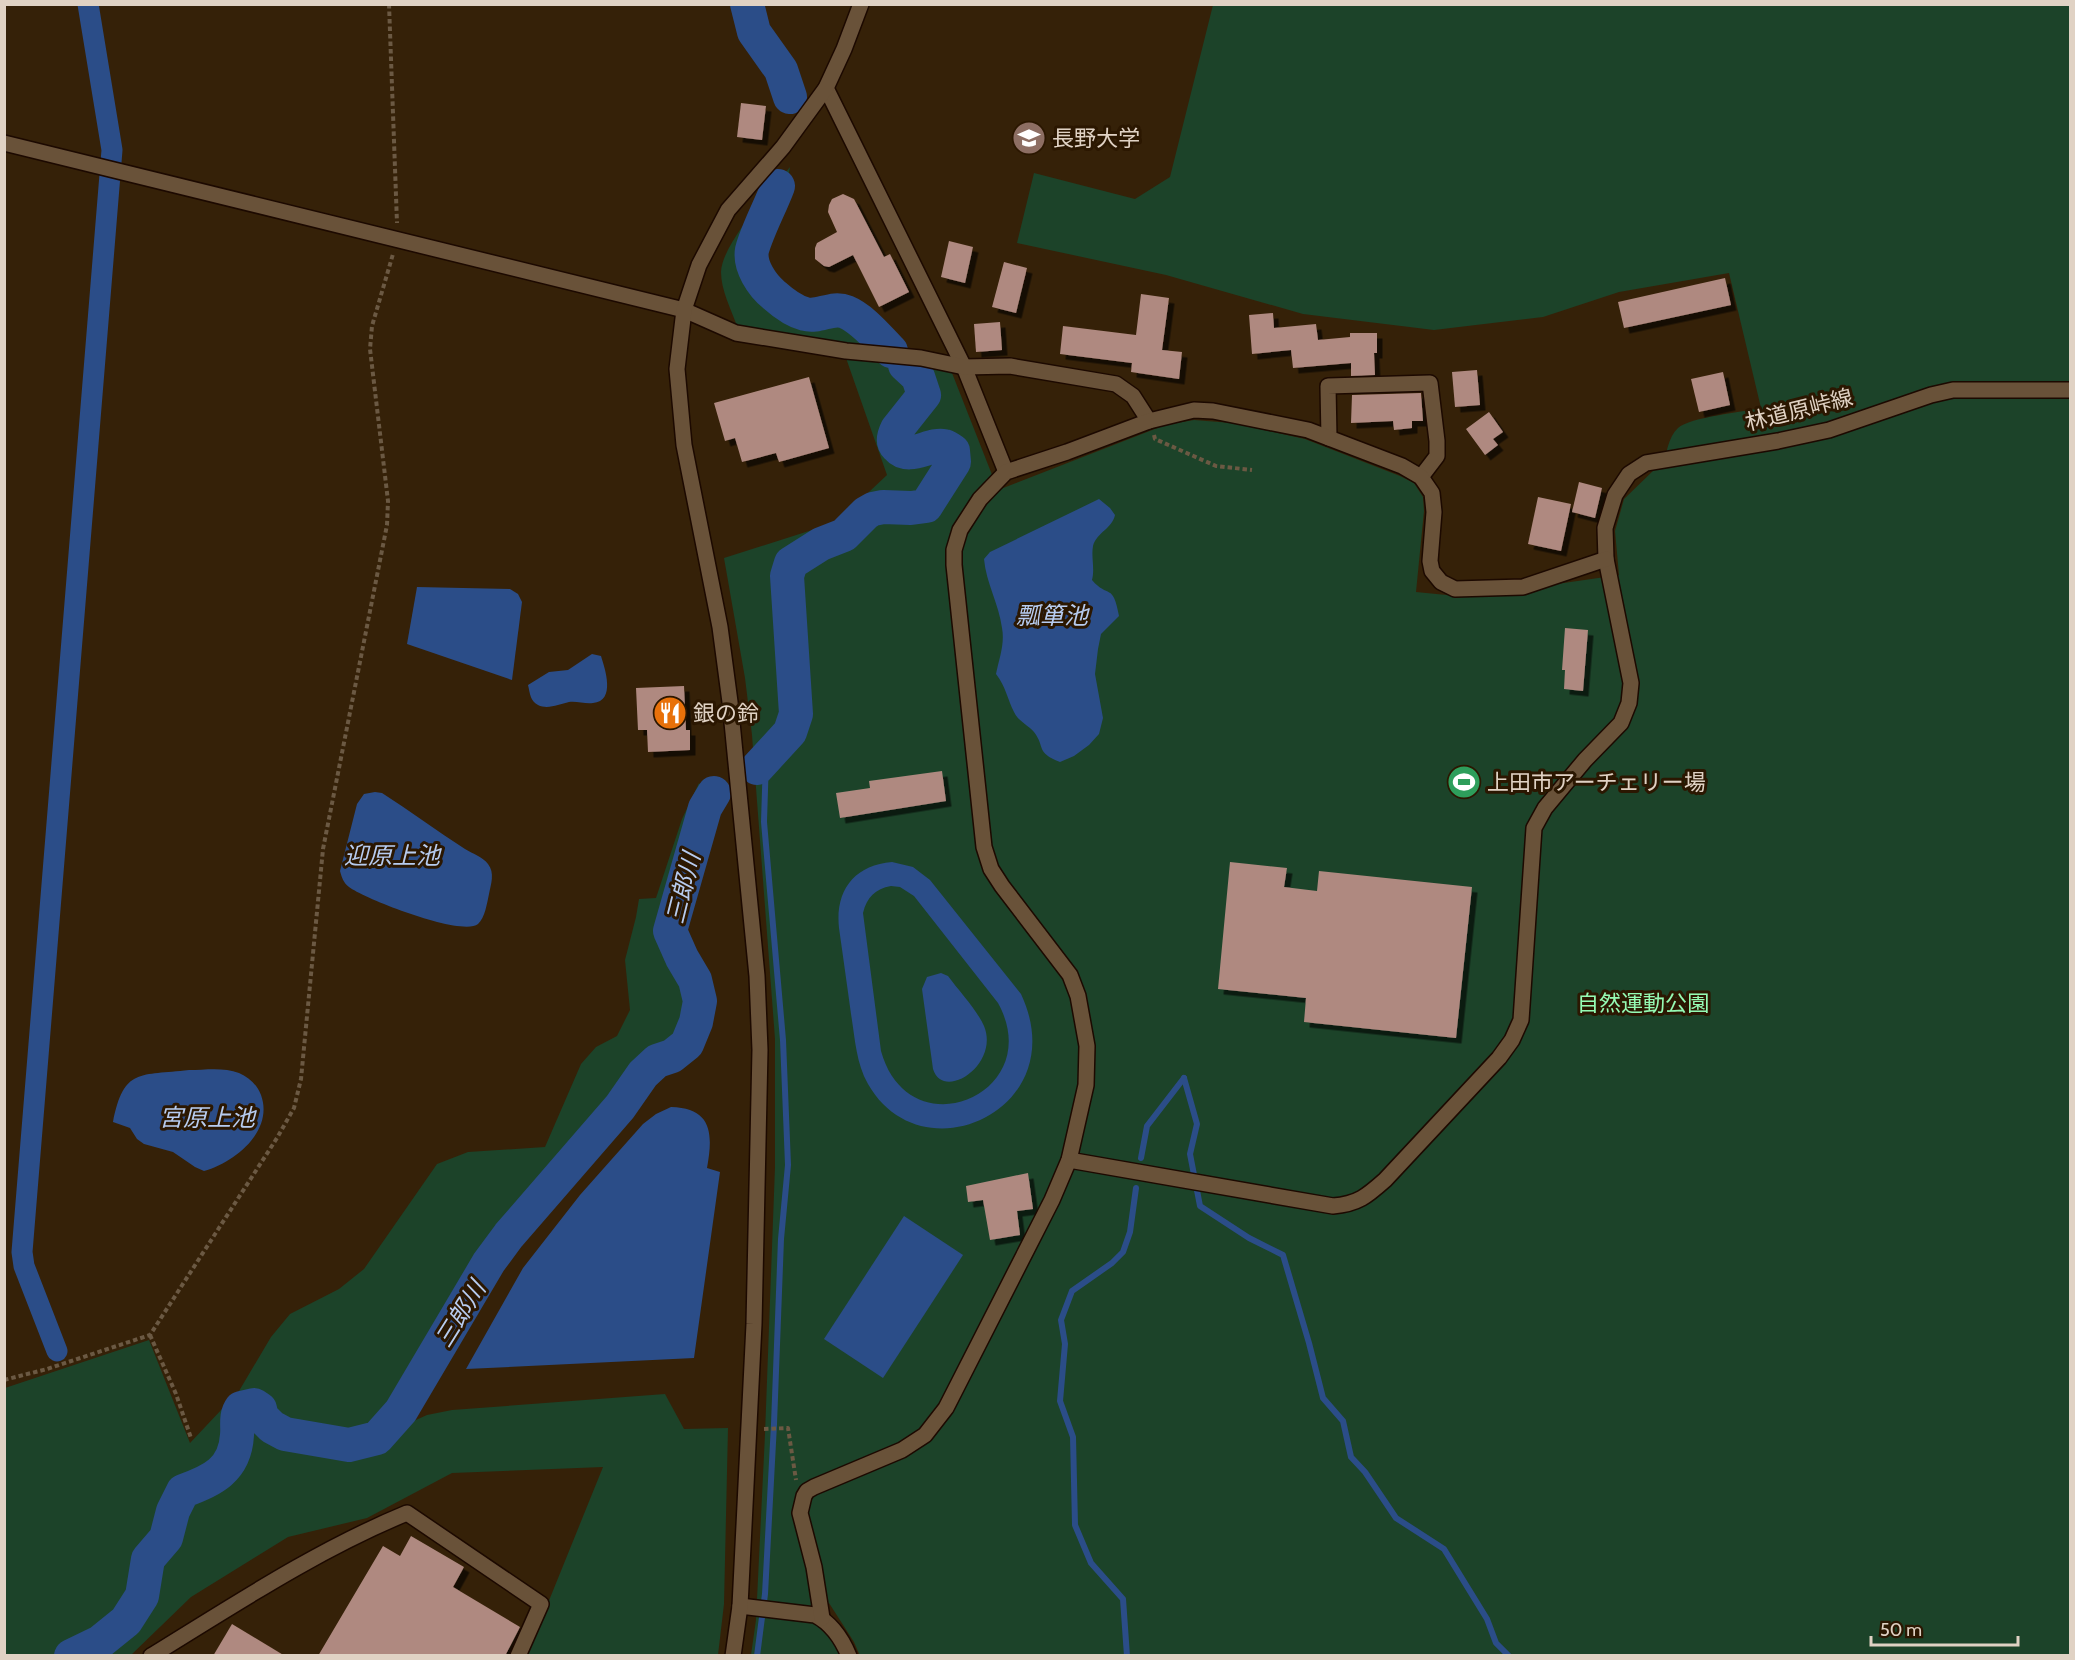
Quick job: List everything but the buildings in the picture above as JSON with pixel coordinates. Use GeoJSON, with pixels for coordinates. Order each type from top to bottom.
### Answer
{"type":"FeatureCollection","features":[{"type":"Feature","properties":{"kind":"street"},"geometry":{"type":"LineString","coordinates":[[733,1656],[740,1606],[754,1324],[760,1050],[757,976],[730,702],[720,627],[684,445],[677,369],[684,310],[699,265],[728,210],[783,147],[826,88],[861,4]]}},
{"type":"Feature","properties":{"kind":"street"},"geometry":{"type":"LineString","coordinates":[[826,88],[964,367],[1006,472]]}},
{"type":"Feature","properties":{"kind":"street"},"geometry":{"type":"LineString","coordinates":[[4,142],[684,310],[736,333],[846,351],[921,358],[964,367],[1010,366],[1116,384],[1133,396],[1149,422]]}},
{"type":"Feature","properties":{"kind":"street"},"geometry":{"type":"LineString","coordinates":[[1329,438],[1328,386],[1430,383],[1437,456],[1421,477]]}},
{"type":"Feature","properties":{"kind":"street","name":"林道原峠線"},"geometry":{"type":"LineString","coordinates":[[1069,1160],[1333,1206],[1350,1204],[1364,1198],[1385,1180],[1492,1065],[1512,1040],[1521,1020],[1534,828],[1545,808],[1585,760],[1621,723],[1629,704],[1631,683],[1606,558],[1605,528],[1615,495],[1629,474],[1646,463],[1778,441],[1829,429],[1953,390],[2070,390]]}},
{"type":"Feature","properties":{"kind":"street"},"geometry":{"type":"LineString","coordinates":[[822,1618],[814,1567],[800,1513],[804,1496],[814,1487],[902,1450],[925,1435],[946,1408],[1052,1200],[1069,1160],[1086,1084],[1087,1046],[1078,996],[1070,975],[1028,922],[991,869],[984,847],[954,565],[954,550],[960,530],[980,499],[1006,472],[1149,422],[1194,410],[1213,411],[1308,430],[1402,466],[1421,477],[1432,493],[1434,512],[1430,561],[1432,571],[1441,582],[1455,589],[1523,587],[1606,558]]}},
{"type":"Feature","properties":{"kind":"street"},"geometry":{"type":"LineString","coordinates":[[151,1656],[365,1530],[407,1513],[541,1604],[518,1656]]}},
{"type":"Feature","properties":{"kind":"street"},"geometry":{"type":"LineString","coordinates":[[740,1606],[804,1613],[822,1618],[843,1642],[849,1656]]}},
{"type":"Feature","properties":{"kind":"path"},"geometry":{"type":"LineString","coordinates":[[4,1380],[47,1369],[150,1335],[278,1138],[294,1108],[302,1079],[323,849],[387,525],[388,501],[370,349],[372,326],[397,239],[389,4]]}},
{"type":"Feature","properties":{"kind":"path"},"geometry":{"type":"LineString","coordinates":[[1149,422],[1155,439],[1216,466],[1252,470]]}},
{"type":"Feature","properties":{"kind":"path"},"geometry":{"type":"LineString","coordinates":[[150,1335],[176,1394],[191,1438]]}},
{"type":"Feature","properties":{"kind":"path"},"geometry":{"type":"LineString","coordinates":[[767,1429],[788,1428],[798,1489],[804,1496]]}},
{"type":"Feature","properties":{"kind":"green space","name":"自然運動公園"},"geometry":{"type":"Polygon","coordinates":[[[1213,5],[2070,5],[2070,1655],[860,1656],[854,1642],[829,1603],[815,1615],[843,1655],[751,1655],[756,1620],[765,1434],[775,1167],[775,1039],[752,735],[745,678],[724,558],[837,522],[887,475],[846,358],[934,366],[952,373],[998,490],[1165,425],[1194,420],[1232,423],[1305,439],[1414,483],[1423,497],[1424,511],[1416,592],[1467,597],[1619,575],[1615,531],[1624,499],[1655,469],[1663,468],[1668,446],[1678,428],[1684,424],[1717,415],[1761,408],[1729,273],[1619,292],[1543,317],[1434,330],[1303,314],[1166,275],[1017,243],[1034,173],[1135,199],[1170,177],[1213,5]]]}},
{"type":"Feature","properties":{"kind":"green space"},"geometry":{"type":"Polygon","coordinates":[[[790,167],[781,215],[761,256],[762,268],[789,301],[831,297],[842,297],[849,300],[865,312],[902,350],[845,346],[737,326],[723,286],[721,272],[724,260],[749,217],[790,167]]]}},
{"type":"Feature","properties":{"kind":"green space"},"geometry":{"type":"Polygon","coordinates":[[[699,783],[715,804],[695,862],[676,931],[689,963],[701,981],[705,1005],[700,1029],[691,1046],[676,1061],[661,1067],[517,1236],[458,1324],[398,1428],[427,1415],[452,1410],[665,1394],[684,1429],[728,1428],[724,1604],[718,1655],[527,1655],[603,1467],[452,1473],[367,1518],[288,1537],[191,1597],[131,1655],[5,1656],[5,1388],[149,1340],[190,1443],[239,1391],[271,1337],[290,1314],[339,1289],[364,1269],[437,1164],[468,1152],[545,1147],[581,1064],[596,1047],[617,1036],[630,1010],[625,960],[639,899],[656,898],[682,819],[699,783]]]}},
{"type":"Feature","properties":{"kind":"water","name":"瓢箪池"},"geometry":{"type":"Polygon","coordinates":[[[1099,499],[1115,515],[1111,524],[1098,537],[1093,546],[1092,580],[1112,595],[1119,616],[1101,634],[1098,649],[1095,674],[1103,718],[1099,734],[1074,756],[1060,762],[1044,752],[1038,737],[1016,715],[996,674],[1003,634],[984,559],[990,552],[1099,499]]]}},
{"type":"Feature","properties":{"kind":"water"},"geometry":{"type":"Polygon","coordinates":[[[417,587],[510,589],[518,594],[522,602],[512,680],[407,644],[417,587]]]}},
{"type":"Feature","properties":{"kind":"water"},"geometry":{"type":"Polygon","coordinates":[[[592,654],[601,656],[606,676],[607,691],[605,697],[600,701],[569,702],[546,707],[533,701],[528,685],[549,672],[568,670],[592,654]]]}},
{"type":"Feature","properties":{"kind":"water","name":"迎原上池"},"geometry":{"type":"Polygon","coordinates":[[[382,793],[465,849],[481,857],[488,864],[492,875],[491,882],[485,910],[478,924],[469,927],[453,925],[414,915],[358,893],[345,883],[340,871],[357,804],[364,794],[382,793]]]}},
{"type":"Feature","properties":{"kind":"water"},"geometry":{"type":"Polygon","coordinates":[[[892,862],[913,867],[930,880],[1021,994],[1032,1035],[1027,1070],[1011,1098],[985,1118],[954,1128],[922,1126],[892,1112],[864,1076],[855,1041],[839,915],[840,902],[850,882],[857,874],[879,864],[892,862]],[[891,886],[880,889],[869,898],[863,913],[881,1051],[896,1082],[918,1099],[944,1104],[969,1099],[990,1085],[1005,1063],[1008,1035],[998,1003],[914,896],[900,887],[891,886]]]}},
{"type":"Feature","properties":{"kind":"water"},"geometry":{"type":"Polygon","coordinates":[[[941,973],[948,976],[977,1014],[984,1026],[987,1040],[984,1054],[978,1065],[958,1080],[947,1082],[939,1078],[933,1069],[922,989],[927,977],[941,973]]]}},
{"type":"Feature","properties":{"kind":"water","name":"宮原上池"},"geometry":{"type":"Polygon","coordinates":[[[221,1069],[243,1075],[257,1088],[264,1108],[262,1121],[249,1143],[228,1160],[204,1171],[173,1152],[144,1144],[137,1139],[130,1128],[113,1122],[117,1104],[129,1083],[146,1075],[221,1069]]]}},
{"type":"Feature","properties":{"kind":"water"},"geometry":{"type":"Polygon","coordinates":[[[671,1107],[695,1112],[702,1118],[709,1134],[707,1168],[720,1172],[694,1358],[466,1369],[523,1268],[580,1195],[643,1124],[656,1114],[671,1107]]]}},
{"type":"Feature","properties":{"kind":"water"},"geometry":{"type":"Polygon","coordinates":[[[904,1216],[963,1255],[883,1378],[824,1339],[904,1216]]]}},
{"type":"Feature","properties":{"kind":"waterway"},"geometry":{"type":"LineString","coordinates":[[57,1351],[24,1266],[22,1252],[112,150],[88,4]]}},
{"type":"Feature","properties":{"kind":"waterway","name":"三郎川"},"geometry":{"type":"LineString","coordinates":[[747,4],[754,32],[781,70],[790,97]]}},
{"type":"Feature","properties":{"kind":"waterway","name":"三郎川"},"geometry":{"type":"LineString","coordinates":[[778,186],[752,250],[754,269],[761,281],[781,301],[801,313],[815,315],[841,311],[852,315],[870,329],[891,351]]}},
{"type":"Feature","properties":{"kind":"waterway","name":"三郎川"},"geometry":{"type":"LineString","coordinates":[[757,768],[790,732],[796,714],[787,576],[791,563],[821,544],[844,535],[873,509],[926,506],[954,462],[953,451],[944,446],[907,452],[895,445],[894,438],[897,429],[924,395],[918,377],[905,365]]}},
{"type":"Feature","properties":{"kind":"waterway"},"geometry":{"type":"LineString","coordinates":[[757,1656],[765,1594],[781,1239],[788,1165],[783,1040],[764,822],[766,758]]}},
{"type":"Feature","properties":{"kind":"waterway","name":"三郎川"},"geometry":{"type":"LineString","coordinates":[[71,1656],[100,1642],[126,1621],[142,1596],[148,1559],[166,1538],[173,1511],[183,1491],[212,1478],[227,1465],[232,1457],[237,1435],[238,1414],[241,1408],[254,1405],[260,1409],[262,1417],[272,1427],[285,1434],[349,1445],[377,1438],[401,1411],[489,1262],[509,1235],[620,1107],[643,1074],[657,1061],[672,1056],[687,1044],[696,1022],[700,1001],[695,980],[670,931],[705,808],[714,793]]}},
{"type":"Feature","properties":{"kind":"waterway"},"geometry":{"type":"LineString","coordinates":[[1184,1078],[1197,1124],[1190,1154],[1200,1206],[1249,1238],[1283,1255],[1323,1398],[1343,1421],[1351,1457],[1365,1472],[1396,1518],[1444,1549],[1487,1619],[1496,1643],[1509,1656]]}},
{"type":"Feature","properties":{"kind":"waterway"},"geometry":{"type":"LineString","coordinates":[[1141,1158],[1147,1126],[1184,1078]]}},
{"type":"Feature","properties":{"kind":"waterway"},"geometry":{"type":"LineString","coordinates":[[1127,1656],[1123,1599],[1091,1563],[1075,1525],[1073,1437],[1060,1401],[1065,1344],[1061,1320],[1072,1291],[1112,1263],[1123,1252],[1130,1232],[1136,1188]]}},
{"type":"Feature","properties":{"kind":"place","name":"長野大学"},"geometry":{"type":"Point","coordinates":[1029,138]}},
{"type":"Feature","properties":{"kind":"place","name":"銀の鈴"},"geometry":{"type":"Point","coordinates":[670,713]}},
{"type":"Feature","properties":{"kind":"place","name":"上田市アーチェリー場"},"geometry":{"type":"Point","coordinates":[1464,782]}}]}
